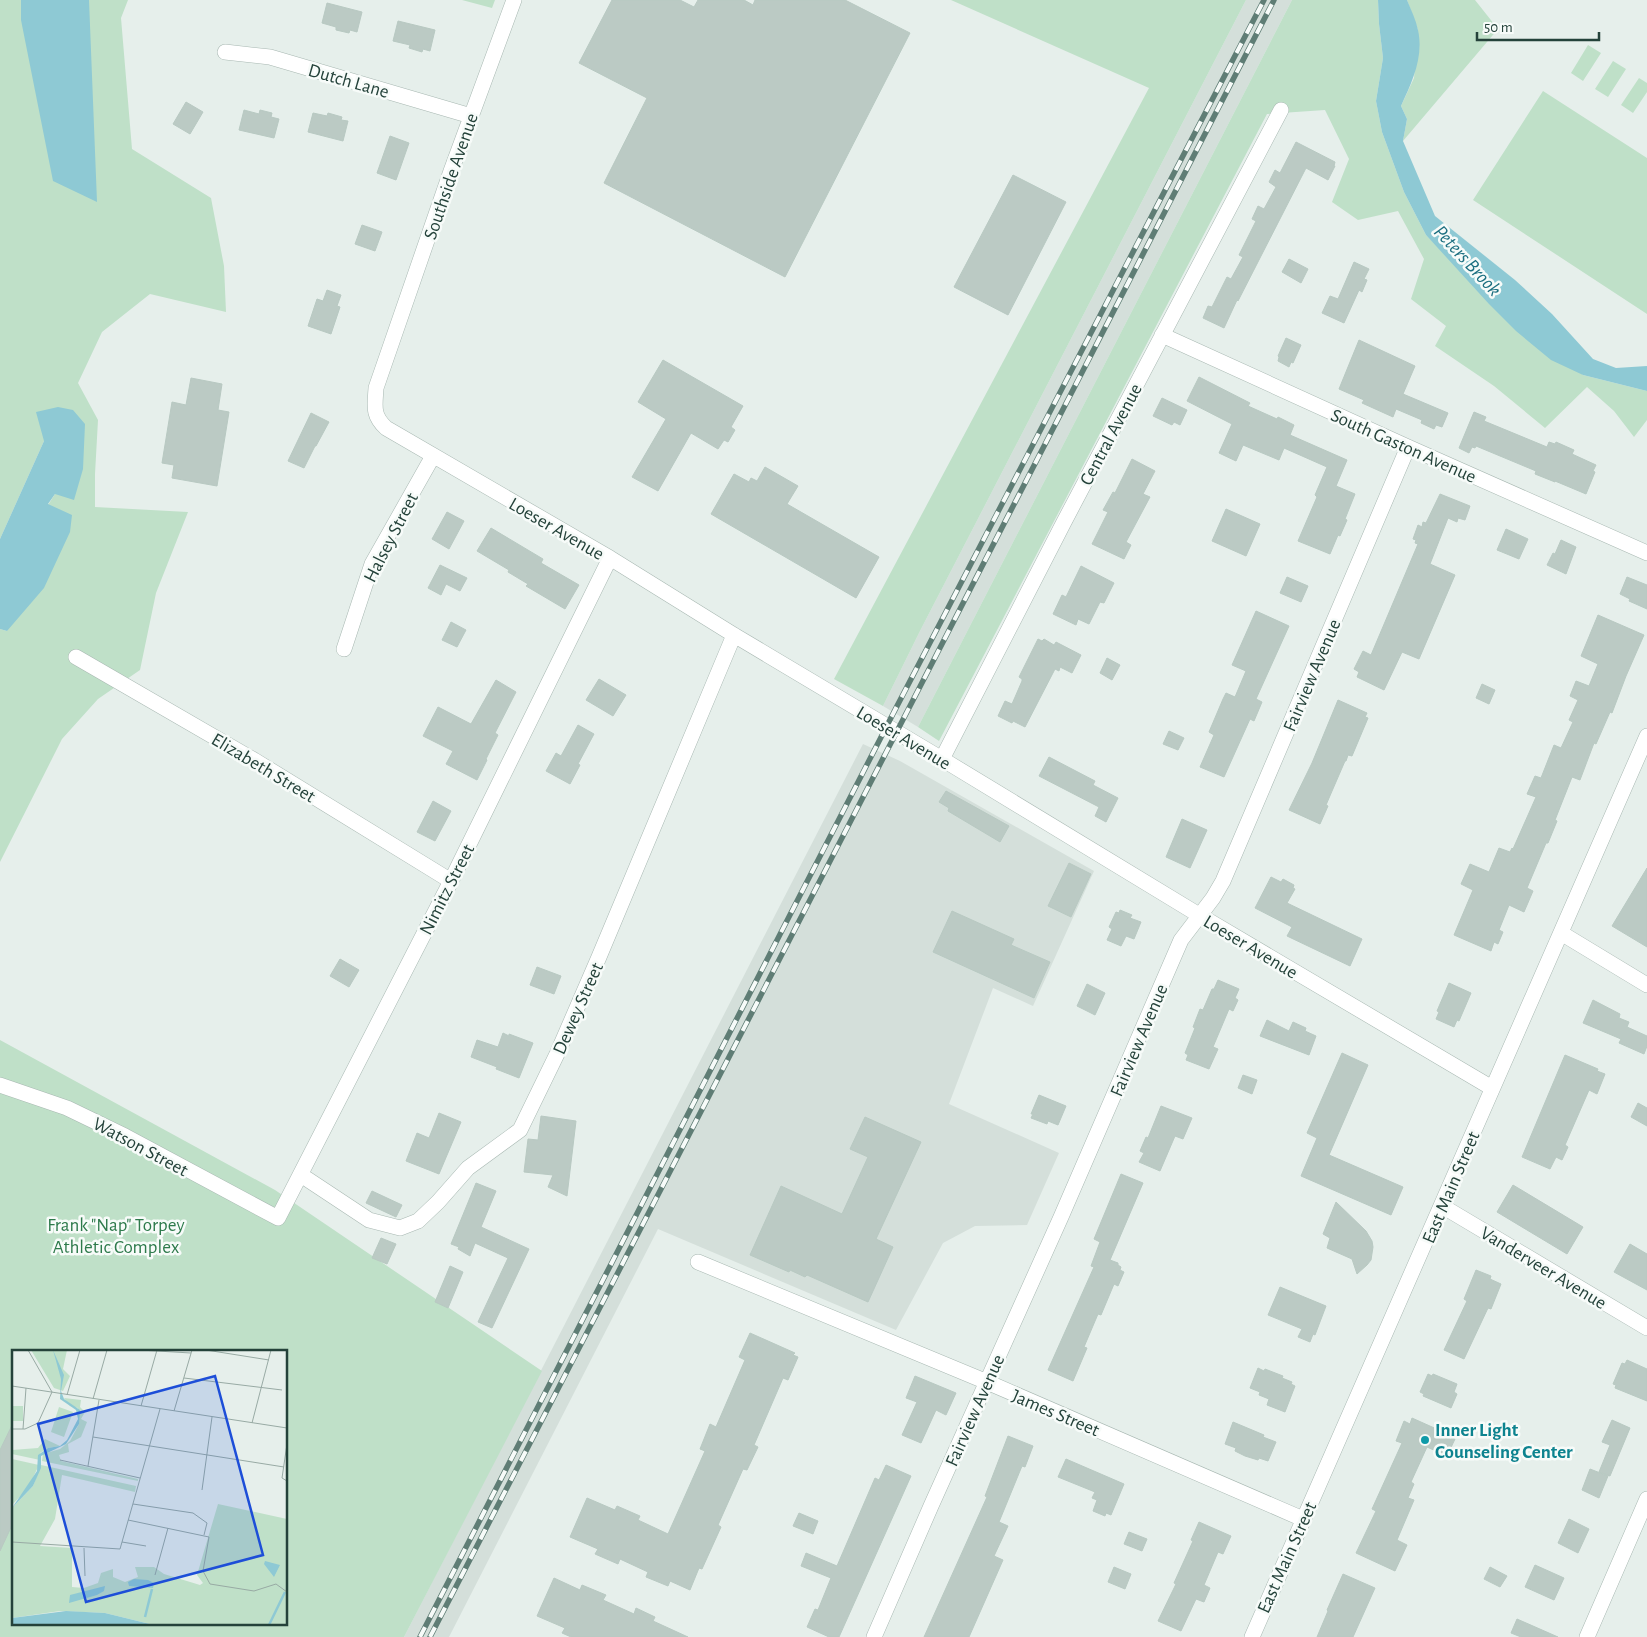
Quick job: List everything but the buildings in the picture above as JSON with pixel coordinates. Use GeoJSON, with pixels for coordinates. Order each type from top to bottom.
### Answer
{"type":"FeatureCollection","features":[{"type":"Feature","properties":{"kind":"street","name":"Southside Avenue"},"geometry":{"type":"LineString","coordinates":[[389,353],[471,116],[514,0]]}},
{"type":"Feature","properties":{"kind":"street","name":"Dutch Lane"},"geometry":{"type":"LineString","coordinates":[[225,52],[270,57],[471,116]]}},
{"type":"Feature","properties":{"kind":"street","name":"Central Avenue"},"geometry":{"type":"LineString","coordinates":[[942,759],[1281,110]]}},
{"type":"Feature","properties":{"kind":"street","name":"South Gaston Avenue"},"geometry":{"type":"LineString","coordinates":[[1162,335],[1647,553]]}},
{"type":"Feature","properties":{"kind":"street","name":"Loeser Avenue"},"geometry":{"type":"LineString","coordinates":[[389,353],[376,388],[375,413],[386,428],[610,558],[734,635],[1199,915],[1492,1088]]}},
{"type":"Feature","properties":{"kind":"street","name":"Fairview Avenue"},"geometry":{"type":"LineString","coordinates":[[874,1637],[1181,940],[1213,898],[1223,881],[1408,447]]}},
{"type":"Feature","properties":{"kind":"street","name":"Halsey Street"},"geometry":{"type":"LineString","coordinates":[[344,648],[372,564],[433,456]]}},
{"type":"Feature","properties":{"kind":"street","name":"Nimitz Street"},"geometry":{"type":"LineString","coordinates":[[278,1218],[451,880],[610,558]]}},
{"type":"Feature","properties":{"kind":"street","name":"Dewey Street"},"geometry":{"type":"LineString","coordinates":[[301,1175],[370,1220],[400,1228],[418,1221],[438,1202],[468,1168],[520,1130],[557,1054],[734,635]]}},
{"type":"Feature","properties":{"kind":"street","name":"Elizabeth Street"},"geometry":{"type":"LineString","coordinates":[[76,657],[254,760],[451,880]]}},
{"type":"Feature","properties":{"kind":"street","name":"East Main Street"},"geometry":{"type":"LineString","coordinates":[[1252,1637],[1647,736]]}},
{"type":"Feature","properties":{"kind":"street"},"geometry":{"type":"LineString","coordinates":[[1561,933],[1647,985]]}},
{"type":"Feature","properties":{"kind":"street","name":"Watson Street"},"geometry":{"type":"LineString","coordinates":[[0,1085],[67,1108],[125,1136],[278,1218]]}},
{"type":"Feature","properties":{"kind":"street","name":"Vanderveer Avenue"},"geometry":{"type":"LineString","coordinates":[[1442,1206],[1647,1328]]}},
{"type":"Feature","properties":{"kind":"street","name":"James Street"},"geometry":{"type":"LineString","coordinates":[[698,1262],[986,1382],[1303,1519]]}},
{"type":"Feature","properties":{"kind":"street"},"geometry":{"type":"LineString","coordinates":[[1587,1637],[1647,1499]]}},
{"type":"Feature","properties":{"kind":"shaded area"},"geometry":{"type":"Polygon","coordinates":[[[1246,0],[1292,0],[918,727],[883,706],[1246,0]]]}},
{"type":"Feature","properties":{"kind":"shaded area"},"geometry":{"type":"Polygon","coordinates":[[[863,744],[900,761],[1094,871],[1033,1006],[993,988],[949,1104],[1059,1153],[1027,1225],[975,1226],[943,1243],[896,1330],[658,1229],[449,1637],[404,1637],[863,744]]]}},
{"type":"Feature","properties":{"kind":"green space"},"geometry":{"type":"Polygon","coordinates":[[[0,0],[128,0],[121,18],[132,149],[211,198],[224,266],[226,312],[150,294],[102,332],[78,383],[98,420],[95,507],[188,512],[156,593],[140,670],[98,699],[62,739],[0,862],[0,629],[7,631],[48,505],[55,494],[44,441],[0,539],[0,0]]]}},
{"type":"Feature","properties":{"kind":"green space"},"geometry":{"type":"Polygon","coordinates":[[[462,0],[495,0],[492,8],[462,0]]]}},
{"type":"Feature","properties":{"kind":"green space"},"geometry":{"type":"Polygon","coordinates":[[[951,0],[1246,0],[883,706],[834,679],[1149,88],[951,0]]]}},
{"type":"Feature","properties":{"kind":"green space"},"geometry":{"type":"Polygon","coordinates":[[[1292,0],[1378,0],[1383,58],[1376,101],[1382,132],[1404,192],[1426,235],[1457,267],[1583,375],[1647,391],[1647,420],[1634,437],[1614,411],[1587,387],[1545,428],[1494,386],[1435,346],[1446,326],[1411,299],[1424,259],[1398,211],[1358,220],[1332,202],[1349,159],[1325,110],[1267,114],[939,741],[918,727],[1292,0]]]}},
{"type":"Feature","properties":{"kind":"green space"},"geometry":{"type":"Polygon","coordinates":[[[1407,0],[1475,0],[1498,29],[1403,141],[1407,119],[1401,106],[1414,78],[1418,30],[1407,0]]]}},
{"type":"Feature","properties":{"kind":"green space"},"geometry":{"type":"Polygon","coordinates":[[[1588,45],[1601,53],[1583,81],[1571,73],[1588,45]]]}},
{"type":"Feature","properties":{"kind":"green space"},"geometry":{"type":"Polygon","coordinates":[[[1613,61],[1626,69],[1608,97],[1595,89],[1613,61]]]}},
{"type":"Feature","properties":{"kind":"green space"},"geometry":{"type":"Polygon","coordinates":[[[1639,78],[1647,83],[1647,92],[1633,113],[1621,105],[1639,78]]]}},
{"type":"Feature","properties":{"kind":"green space"},"geometry":{"type":"Polygon","coordinates":[[[1543,91],[1647,158],[1647,314],[1473,200],[1543,91]]]}},
{"type":"Feature","properties":{"kind":"green space","name":"Frank \"Nap\" Torpey Athletic Complex"},"geometry":{"type":"Polygon","coordinates":[[[0,1040],[275,1190],[542,1371],[404,1637],[0,1637],[0,1040]]]}},
{"type":"Feature","properties":{"kind":"water"},"geometry":{"type":"Polygon","coordinates":[[[21,0],[89,0],[97,202],[53,181],[21,20],[21,0]]]}},
{"type":"Feature","properties":{"kind":"water","name":"Peters Brook"},"geometry":{"type":"Polygon","coordinates":[[[1378,0],[1407,0],[1417,26],[1419,40],[1418,60],[1413,79],[1401,106],[1407,119],[1403,141],[1435,216],[1515,280],[1552,314],[1593,359],[1616,368],[1647,366],[1647,391],[1583,375],[1551,360],[1516,331],[1489,304],[1426,235],[1404,192],[1382,132],[1376,101],[1383,58],[1378,0]]]}},
{"type":"Feature","properties":{"kind":"water"},"geometry":{"type":"Polygon","coordinates":[[[58,407],[73,410],[85,424],[83,469],[74,500],[55,494],[48,504],[72,515],[70,532],[44,588],[7,631],[0,629],[0,539],[44,441],[36,412],[58,407]]]}},
{"type":"Feature","properties":{"kind":"railway"},"geometry":{"type":"LineString","coordinates":[[420,1637],[896,708],[1264,0]]}},
{"type":"Feature","properties":{"kind":"railway"},"geometry":{"type":"LineString","coordinates":[[430,1637],[1274,0]]}},
{"type":"Feature","properties":{"kind":"place","name":"Inner Light Counseling Center"},"geometry":{"type":"Point","coordinates":[1425,1440]}}]}
